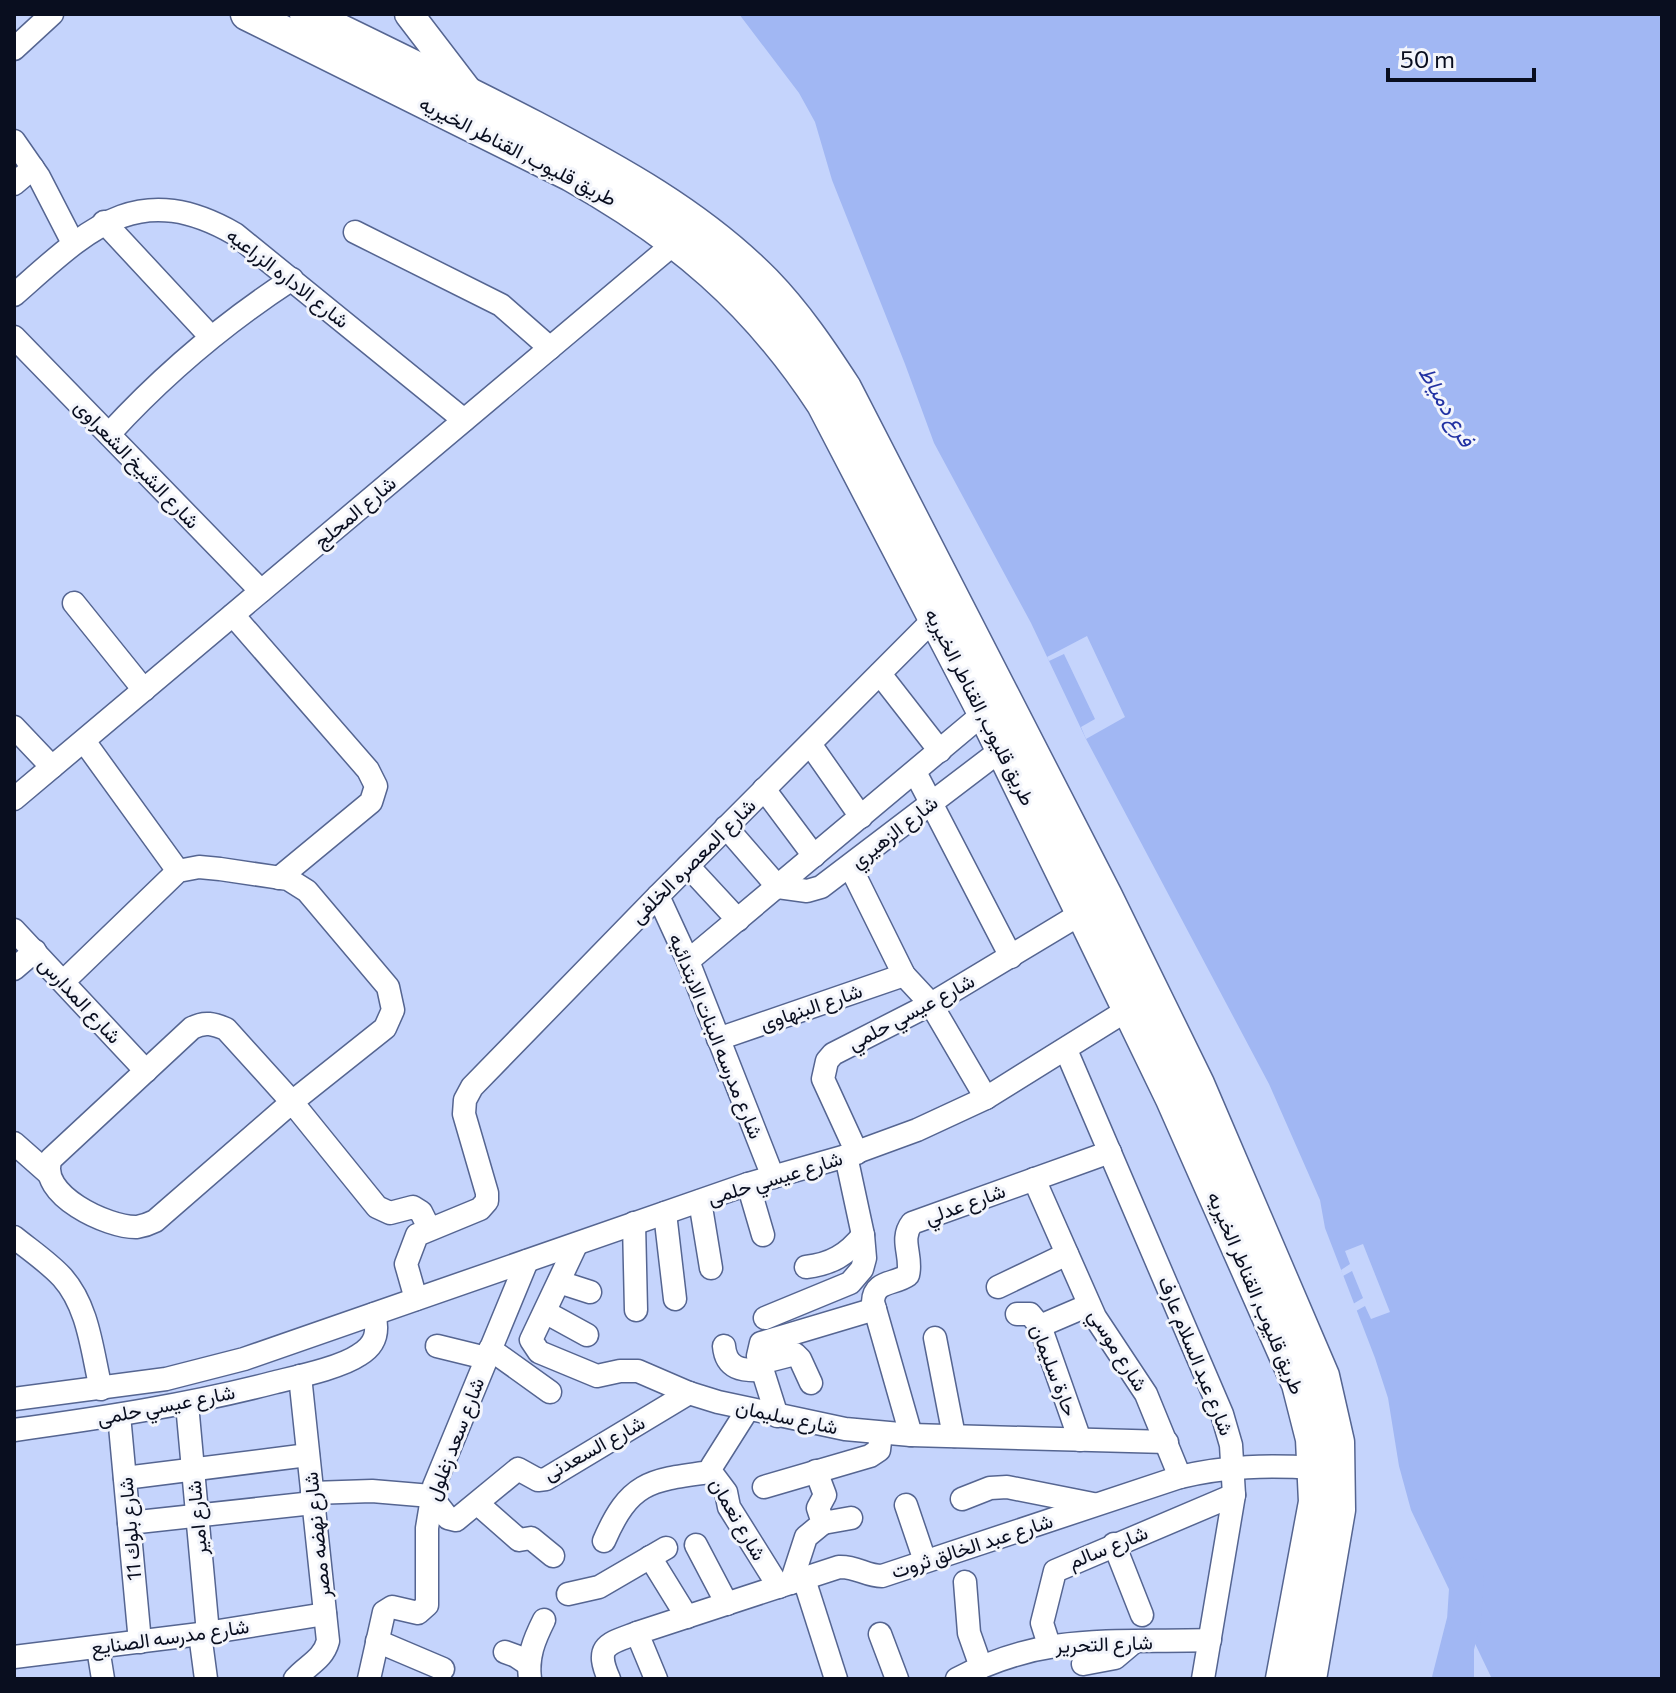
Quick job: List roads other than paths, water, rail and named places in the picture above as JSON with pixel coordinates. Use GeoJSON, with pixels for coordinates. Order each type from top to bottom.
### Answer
{"type":"FeatureCollection","features":[{"type":"Feature","properties":{"kind":"main road","name":"طريق قليوب, القناطر الخيريه"},"geometry":{"type":"LineString","coordinates":[[306,14],[626,175],[687,233],[799,367],[823,404],[984,713],[1082,913],[1198,1084],[1310,1344],[1332,1408],[1338,1442],[1339,1510],[1310,1679]]}},
{"type":"Feature","properties":{"kind":"main road","name":"طريق قليوب, القناطر الخيريه"},"geometry":{"type":"LineString","coordinates":[[252,15],[687,233],[765,282],[820,350],[845,388],[1141,1002],[1172,1099],[1298,1384],[1306,1411],[1315,1468],[1315,1502],[1282,1679]]}},
{"type":"Feature","properties":{"kind":"street"},"geometry":{"type":"LineString","coordinates":[[14,49],[52,14]]}},
{"type":"Feature","properties":{"kind":"street"},"geometry":{"type":"LineString","coordinates":[[409,14],[471,95]]}},
{"type":"Feature","properties":{"kind":"street"},"geometry":{"type":"LineString","coordinates":[[14,141],[33,168],[73,243]]}},
{"type":"Feature","properties":{"kind":"street"},"geometry":{"type":"LineString","coordinates":[[14,184],[33,168]]}},
{"type":"Feature","properties":{"kind":"street","name":"شارع الاداره الزراعيه"},"geometry":{"type":"LineString","coordinates":[[14,295],[73,243],[104,222],[151,209],[180,211],[209,219],[235,234],[464,420]]}},
{"type":"Feature","properties":{"kind":"street"},"geometry":{"type":"LineString","coordinates":[[104,222],[210,336]]}},
{"type":"Feature","properties":{"kind":"street"},"geometry":{"type":"LineString","coordinates":[[355,232],[501,305],[550,348]]}},
{"type":"Feature","properties":{"kind":"street","name":"شارع المحلج"},"geometry":{"type":"LineString","coordinates":[[14,799],[687,233]]}},
{"type":"Feature","properties":{"kind":"street"},"geometry":{"type":"LineString","coordinates":[[109,434],[152,388],[210,336],[292,279]]}},
{"type":"Feature","properties":{"kind":"street","name":"شارع الشيخ الشعراوى"},"geometry":{"type":"LineString","coordinates":[[14,337],[261,591]]}},
{"type":"Feature","properties":{"kind":"street"},"geometry":{"type":"LineString","coordinates":[[74,603],[144,690]]}},
{"type":"Feature","properties":{"kind":"street"},"geometry":{"type":"LineString","coordinates":[[233,615],[368,770],[376,786],[371,802],[279,878]]}},
{"type":"Feature","properties":{"kind":"street","name":"شارع المعصره الخلفى"},"geometry":{"type":"LineString","coordinates":[[429,1228],[480,1209],[487,1201],[464,1114],[465,1100],[472,1087],[935,618]]}},
{"type":"Feature","properties":{"kind":"street"},"geometry":{"type":"LineString","coordinates":[[880,674],[940,751]]}},
{"type":"Feature","properties":{"kind":"street","name":"شارع الزهيري"},"geometry":{"type":"LineString","coordinates":[[688,961],[984,713]]}},
{"type":"Feature","properties":{"kind":"street"},"geometry":{"type":"LineString","coordinates":[[14,727],[52,767]]}},
{"type":"Feature","properties":{"kind":"street"},"geometry":{"type":"LineString","coordinates":[[84,741],[178,871]]}},
{"type":"Feature","properties":{"kind":"street"},"geometry":{"type":"LineString","coordinates":[[810,744],[861,817]]}},
{"type":"Feature","properties":{"kind":"street","name":"شارع الزهيري"},"geometry":{"type":"LineString","coordinates":[[778,887],[807,891],[821,887],[1001,750]]}},
{"type":"Feature","properties":{"kind":"street"},"geometry":{"type":"LineString","coordinates":[[915,772],[1011,957]]}},
{"type":"Feature","properties":{"kind":"street"},"geometry":{"type":"LineString","coordinates":[[764,789],[814,856]]}},
{"type":"Feature","properties":{"kind":"street"},"geometry":{"type":"LineString","coordinates":[[726,827],[778,887]]}},
{"type":"Feature","properties":{"kind":"street"},"geometry":{"type":"LineString","coordinates":[[688,866],[738,920]]}},
{"type":"Feature","properties":{"kind":"street"},"geometry":{"type":"LineString","coordinates":[[850,866],[904,975],[931,1004],[986,1098]]}},
{"type":"Feature","properties":{"kind":"street"},"geometry":{"type":"LineString","coordinates":[[14,1143],[48,1173],[51,1181],[75,1206],[125,1226],[146,1225],[155,1221],[292,1102],[385,1028],[393,1010],[388,987],[307,891],[288,879],[199,867],[178,871],[64,981]]}},
{"type":"Feature","properties":{"kind":"street","name":"شارع مدرسه البنات الابتدائيه"},"geometry":{"type":"LineString","coordinates":[[658,896],[688,961],[773,1177]]}},
{"type":"Feature","properties":{"kind":"street","name":"شارع عيسي حلمي"},"geometry":{"type":"LineString","coordinates":[[851,1154],[823,1079],[827,1061],[833,1054],[931,1004],[1082,913]]}},
{"type":"Feature","properties":{"kind":"street","name":"شارع المدارس"},"geometry":{"type":"LineString","coordinates":[[14,930],[146,1071]]}},
{"type":"Feature","properties":{"kind":"street"},"geometry":{"type":"LineString","coordinates":[[14,969],[35,951]]}},
{"type":"Feature","properties":{"kind":"street","name":"شارع البنهاوى"},"geometry":{"type":"LineString","coordinates":[[718,1039],[904,975]]}},
{"type":"Feature","properties":{"kind":"street","name":"شارع عيسي حلمى"},"geometry":{"type":"LineString","coordinates":[[14,1399],[166,1379],[231,1363],[748,1184],[851,1154],[917,1130],[986,1098],[1141,1002]]}},
{"type":"Feature","properties":{"kind":"street"},"geometry":{"type":"LineString","coordinates":[[48,1173],[51,1159],[192,1028],[202,1023],[214,1024],[226,1029],[292,1102],[377,1207],[390,1213],[413,1207],[421,1212],[429,1228],[417,1235],[406,1264],[416,1299]]}},
{"type":"Feature","properties":{"kind":"street","name":"شارع عبد السلام عارف"},"geometry":{"type":"LineString","coordinates":[[1066,1050],[1222,1414],[1231,1445],[1234,1495],[1203,1679]]}},
{"type":"Feature","properties":{"kind":"street","name":"شارع عدلي"},"geometry":{"type":"LineString","coordinates":[[875,1309],[873,1294],[876,1289],[908,1275],[910,1268],[905,1239],[912,1223],[1110,1152]]}},
{"type":"Feature","properties":{"kind":"street"},"geometry":{"type":"LineString","coordinates":[[777,1416],[758,1356],[761,1343],[775,1322],[801,1303],[850,1283],[862,1269],[865,1258],[863,1235],[851,1154]]}},
{"type":"Feature","properties":{"kind":"street","name":"شارع موسي"},"geometry":{"type":"LineString","coordinates":[[1034,1179],[1089,1305],[1146,1394],[1180,1477]]}},
{"type":"Feature","properties":{"kind":"street"},"geometry":{"type":"LineString","coordinates":[[748,1184],[763,1235]]}},
{"type":"Feature","properties":{"kind":"street"},"geometry":{"type":"LineString","coordinates":[[700,1201],[711,1268]]}},
{"type":"Feature","properties":{"kind":"street"},"geometry":{"type":"LineString","coordinates":[[665,1213],[675,1299]]}},
{"type":"Feature","properties":{"kind":"street"},"geometry":{"type":"LineString","coordinates":[[634,1223],[636,1310]]}},
{"type":"Feature","properties":{"kind":"street"},"geometry":{"type":"LineString","coordinates":[[806,1267],[838,1259],[863,1235]]}},
{"type":"Feature","properties":{"kind":"street"},"geometry":{"type":"LineString","coordinates":[[14,1237],[61,1275],[77,1300],[83,1313],[101,1389]]}},
{"type":"Feature","properties":{"kind":"street","name":"شارع سليمان"},"geometry":{"type":"LineString","coordinates":[[576,1245],[531,1340],[539,1352],[597,1376],[638,1371],[689,1393],[748,1409],[881,1433],[1167,1442]]}},
{"type":"Feature","properties":{"kind":"street"},"geometry":{"type":"LineString","coordinates":[[998,1287],[1067,1254]]}},
{"type":"Feature","properties":{"kind":"street","name":"شارع سعد زغلول"},"geometry":{"type":"LineString","coordinates":[[369,1679],[382,1616],[392,1607],[418,1613],[427,1605],[427,1528],[431,1496],[438,1472],[527,1261]]}},
{"type":"Feature","properties":{"kind":"street"},"geometry":{"type":"LineString","coordinates":[[559,1282],[590,1292]]}},
{"type":"Feature","properties":{"kind":"street"},"geometry":{"type":"LineString","coordinates":[[831,1291],[836,1320]]}},
{"type":"Feature","properties":{"kind":"street"},"geometry":{"type":"LineString","coordinates":[[801,1303],[809,1328]]}},
{"type":"Feature","properties":{"kind":"street"},"geometry":{"type":"LineString","coordinates":[[1040,1326],[1089,1305]]}},
{"type":"Feature","properties":{"kind":"street"},"geometry":{"type":"LineString","coordinates":[[775,1322],[809,1328],[875,1309],[911,1435]]}},
{"type":"Feature","properties":{"kind":"street"},"geometry":{"type":"LineString","coordinates":[[545,1312],[587,1335]]}},
{"type":"Feature","properties":{"kind":"street","name":"شارع عيسي حلمى"},"geometry":{"type":"LineString","coordinates":[[14,1430],[187,1404],[300,1376],[358,1357],[368,1349],[378,1328],[374,1314]]}},
{"type":"Feature","properties":{"kind":"street","name":"حارة سليمان"},"geometry":{"type":"LineString","coordinates":[[1017,1314],[1030,1314],[1040,1326],[1080,1440]]}},
{"type":"Feature","properties":{"kind":"street"},"geometry":{"type":"LineString","coordinates":[[935,1338],[954,1436]]}},
{"type":"Feature","properties":{"kind":"street"},"geometry":{"type":"LineString","coordinates":[[437,1346],[488,1354],[550,1392]]}},
{"type":"Feature","properties":{"kind":"street"},"geometry":{"type":"LineString","coordinates":[[724,1346],[725,1355],[736,1368],[744,1371],[795,1354],[811,1383]]}},
{"type":"Feature","properties":{"kind":"street","name":"شارع نهضه مصر"},"geometry":{"type":"LineString","coordinates":[[295,1679],[302,1670],[320,1659],[328,1641],[300,1376]]}},
{"type":"Feature","properties":{"kind":"street","name":"شارع السعدنى"},"geometry":{"type":"LineString","coordinates":[[431,1496],[452,1520],[460,1519],[518,1469],[538,1480],[546,1479],[689,1393]]}},
{"type":"Feature","properties":{"kind":"street","name":"شارع امير"},"geometry":{"type":"LineString","coordinates":[[187,1404],[206,1679]]}},
{"type":"Feature","properties":{"kind":"street","name":"شارع نعمان"},"geometry":{"type":"LineString","coordinates":[[748,1409],[711,1472],[726,1492],[729,1507],[791,1583],[836,1679]]}},
{"type":"Feature","properties":{"kind":"street","name":"شارع بلوك 11"},"geometry":{"type":"LineString","coordinates":[[119,1415],[140,1642]]}},
{"type":"Feature","properties":{"kind":"street"},"geometry":{"type":"LineString","coordinates":[[764,1487],[875,1453],[882,1444],[881,1433]]}},
{"type":"Feature","properties":{"kind":"street"},"geometry":{"type":"LineString","coordinates":[[125,1478],[308,1455]]}},
{"type":"Feature","properties":{"kind":"street","name":"شارع عبد الخالق ثروت"},"geometry":{"type":"LineString","coordinates":[[609,1679],[601,1662],[604,1649],[609,1644],[791,1583],[849,1566],[873,1576],[882,1576],[1180,1477],[1234,1467],[1315,1468]]}},
{"type":"Feature","properties":{"kind":"street"},"geometry":{"type":"LineString","coordinates":[[816,1471],[825,1495],[818,1508],[823,1523]]}},
{"type":"Feature","properties":{"kind":"street"},"geometry":{"type":"LineString","coordinates":[[604,1541],[615,1516],[634,1495],[657,1479],[711,1472]]}},
{"type":"Feature","properties":{"kind":"street"},"geometry":{"type":"LineString","coordinates":[[962,1499],[990,1488],[1007,1487],[1096,1505]]}},
{"type":"Feature","properties":{"kind":"street"},"geometry":{"type":"LineString","coordinates":[[129,1523],[372,1491],[431,1496]]}},
{"type":"Feature","properties":{"kind":"street","name":"شارع سالم"},"geometry":{"type":"LineString","coordinates":[[1049,1645],[1042,1623],[1055,1571],[1234,1495]]}},
{"type":"Feature","properties":{"kind":"street"},"geometry":{"type":"LineString","coordinates":[[478,1504],[519,1540],[531,1538],[553,1556]]}},
{"type":"Feature","properties":{"kind":"street"},"geometry":{"type":"LineString","coordinates":[[906,1505],[925,1561]]}},
{"type":"Feature","properties":{"kind":"street"},"geometry":{"type":"LineString","coordinates":[[791,1583],[806,1537],[823,1523],[851,1518]]}},
{"type":"Feature","properties":{"kind":"street"},"geometry":{"type":"LineString","coordinates":[[1114,1544],[1142,1615]]}},
{"type":"Feature","properties":{"kind":"street"},"geometry":{"type":"LineString","coordinates":[[696,1545],[727,1604]]}},
{"type":"Feature","properties":{"kind":"street"},"geometry":{"type":"LineString","coordinates":[[568,1594],[599,1587],[658,1553],[687,1617]]}},
{"type":"Feature","properties":{"kind":"street"},"geometry":{"type":"LineString","coordinates":[[965,1582],[969,1633],[981,1667]]}},
{"type":"Feature","properties":{"kind":"street","name":"شارع مدرسه الصنايع"},"geometry":{"type":"LineString","coordinates":[[14,1657],[204,1634],[325,1614]]}},
{"type":"Feature","properties":{"kind":"street"},"geometry":{"type":"LineString","coordinates":[[529,1672],[537,1634],[544,1620]]}},
{"type":"Feature","properties":{"kind":"street"},"geometry":{"type":"LineString","coordinates":[[637,1633],[656,1679]]}},
{"type":"Feature","properties":{"kind":"street"},"geometry":{"type":"LineString","coordinates":[[880,1634],[897,1679]]}},
{"type":"Feature","properties":{"kind":"street","name":"شارع التحرير"},"geometry":{"type":"LineString","coordinates":[[957,1679],[981,1667],[1049,1645],[1210,1640]]}},
{"type":"Feature","properties":{"kind":"street"},"geometry":{"type":"LineString","coordinates":[[377,1641],[443,1669]]}},
{"type":"Feature","properties":{"kind":"street"},"geometry":{"type":"LineString","coordinates":[[1083,1664],[1115,1658],[1134,1642]]}},
{"type":"Feature","properties":{"kind":"street"},"geometry":{"type":"LineString","coordinates":[[98,1648],[103,1679]]}},
{"type":"Feature","properties":{"kind":"street"},"geometry":{"type":"LineString","coordinates":[[505,1652],[516,1656],[529,1672]]}},
{"type":"Feature","properties":{"kind":"water","name":"فرع دمياط"},"geometry":{"type":"Polygon","coordinates":[[[739,14],[1662,14],[1662,1679],[1492,1679],[1411,1510],[1399,1466],[1388,1398],[1375,1358],[1325,1228],[1320,1200],[1269,1084],[1086,739],[1031,623],[934,443],[832,180],[815,122],[799,93],[739,14]]]}},
{"type":"Feature","properties":{"kind":"waterway"},"geometry":{"type":"LineString","coordinates":[[1449,1679],[1464,1620],[1467,1574]]}},
{"type":"Feature","properties":{"kind":"waterway"},"geometry":{"type":"LineString","coordinates":[[1464,1620],[1464,1679]]}}]}
